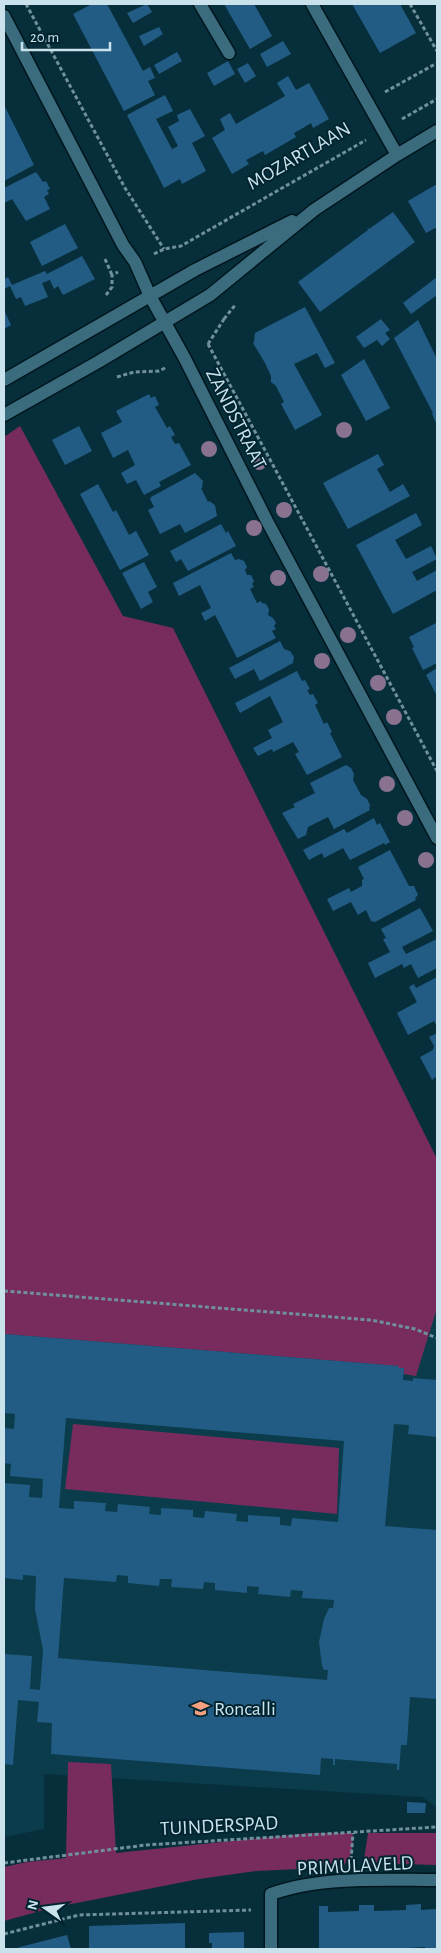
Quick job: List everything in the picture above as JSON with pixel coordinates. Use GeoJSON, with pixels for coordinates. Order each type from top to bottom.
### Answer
{"type":"FeatureCollection","features":[{"type":"Feature","properties":{"kind":"street"},"geometry":{"type":"LineString","coordinates":[[200,4],[229,53]]}},
{"type":"Feature","properties":{"kind":"street"},"geometry":{"type":"LineString","coordinates":[[312,4],[397,155]]}},
{"type":"Feature","properties":{"kind":"street","name":"ZANDSTRAAT"},"geometry":{"type":"LineString","coordinates":[[4,16],[122,245],[135,262],[150,296],[184,356],[272,530],[437,838]]}},
{"type":"Feature","properties":{"kind":"street"},"geometry":{"type":"LineString","coordinates":[[4,415],[98,362],[210,295],[314,210],[437,131]]}},
{"type":"Feature","properties":{"kind":"street"},"geometry":{"type":"LineString","coordinates":[[4,380],[194,270],[314,210]]}},
{"type":"Feature","properties":{"kind":"street","name":"PRIMULAVELD"},"geometry":{"type":"LineString","coordinates":[[269,1910],[271,1894],[287,1888],[350,1880],[437,1880]]}},
{"type":"Feature","properties":{"kind":"street"},"geometry":{"type":"LineString","coordinates":[[269,1910],[271,1949]]}},
{"type":"Feature","properties":{"kind":"path"},"geometry":{"type":"LineString","coordinates":[[26,4],[125,188],[164,249]]}},
{"type":"Feature","properties":{"kind":"path"},"geometry":{"type":"LineString","coordinates":[[410,4],[437,51]]}},
{"type":"Feature","properties":{"kind":"path"},"geometry":{"type":"LineString","coordinates":[[368,101],[437,63]]}},
{"type":"Feature","properties":{"kind":"path","name":"MOZARTLAAN"},"geometry":{"type":"LineString","coordinates":[[100,302],[112,287],[112,275],[164,249],[180,246],[437,99]]}},
{"type":"Feature","properties":{"kind":"path","name":"ZANDSTRAAT"},"geometry":{"type":"LineString","coordinates":[[184,356],[208,344],[437,771]]}},
{"type":"Feature","properties":{"kind":"path"},"geometry":{"type":"LineString","coordinates":[[116,377],[134,372],[159,371],[184,356]]}},
{"type":"Feature","properties":{"kind":"path"},"geometry":{"type":"LineString","coordinates":[[4,1291],[371,1320],[415,1329],[437,1338]]}},
{"type":"Feature","properties":{"kind":"path","name":"TUINDERSPAD"},"geometry":{"type":"LineString","coordinates":[[4,1863],[146,1845],[437,1827]]}},
{"type":"Feature","properties":{"kind":"path"},"geometry":{"type":"LineString","coordinates":[[4,1934],[79,1915],[269,1910]]}},
{"type":"Feature","properties":{"kind":"shaded area"},"geometry":{"type":"Polygon","coordinates":[[[20,426],[123,616],[173,628],[437,1159],[437,1308],[416,1376],[403,1374],[404,1368],[398,1368],[398,1366],[4,1334],[4,437],[20,426]]]}},
{"type":"Feature","properties":{"kind":"shaded area"},"geometry":{"type":"Polygon","coordinates":[[[437,1210],[437,1807],[422,1797],[44,1774],[44,1829],[4,1837],[4,1280],[437,1210]]]}},
{"type":"Feature","properties":{"kind":"shaded area"},"geometry":{"type":"Polygon","coordinates":[[[73,1424],[339,1448],[337,1514],[65,1489],[73,1424]]]}},
{"type":"Feature","properties":{"kind":"shaded area"},"geometry":{"type":"Polygon","coordinates":[[[68,1762],[111,1764],[116,1853],[310,1833],[353,1833],[352,1852],[343,1867],[256,1871],[199,1879],[51,1908],[4,1921],[4,1867],[27,1862],[66,1858],[68,1762]]]}},
{"type":"Feature","properties":{"kind":"shaded area"},"geometry":{"type":"Polygon","coordinates":[[[368,1833],[437,1833],[437,1865],[363,1866],[368,1833]]]}},
{"type":"Feature","properties":{"kind":"building"},"geometry":{"type":"Polygon","coordinates":[[[92,4],[107,4],[143,71],[150,67],[155,78],[148,81],[155,95],[124,111],[73,14],[92,4]]]}},
{"type":"Feature","properties":{"kind":"building"},"geometry":{"type":"Polygon","coordinates":[[[147,4],[152,12],[133,23],[127,13],[147,4]]]}},
{"type":"Feature","properties":{"kind":"building"},"geometry":{"type":"Polygon","coordinates":[[[224,4],[254,4],[272,36],[250,49],[224,4]]]}},
{"type":"Feature","properties":{"kind":"building"},"geometry":{"type":"Polygon","coordinates":[[[352,4],[400,4],[416,33],[380,53],[352,4]]]}},
{"type":"Feature","properties":{"kind":"building"},"geometry":{"type":"Polygon","coordinates":[[[159,27],[163,34],[144,46],[139,36],[159,27]]]}},
{"type":"Feature","properties":{"kind":"building"},"geometry":{"type":"Polygon","coordinates":[[[283,41],[291,54],[267,67],[260,54],[283,41]]]}},
{"type":"Feature","properties":{"kind":"building"},"geometry":{"type":"Polygon","coordinates":[[[177,52],[182,61],[159,74],[154,65],[177,52]]]}},
{"type":"Feature","properties":{"kind":"building"},"geometry":{"type":"Polygon","coordinates":[[[228,61],[235,74],[214,86],[207,73],[228,61]]]}},
{"type":"Feature","properties":{"kind":"building"},"geometry":{"type":"Polygon","coordinates":[[[248,63],[256,76],[245,83],[237,69],[248,63]]]}},
{"type":"Feature","properties":{"kind":"building"},"geometry":{"type":"Polygon","coordinates":[[[288,76],[296,90],[309,83],[329,119],[313,128],[311,123],[294,133],[296,137],[265,155],[263,151],[246,160],[249,164],[232,174],[212,138],[225,130],[220,119],[230,113],[236,124],[285,96],[277,83],[288,76]]]}},
{"type":"Feature","properties":{"kind":"building"},"geometry":{"type":"Polygon","coordinates":[[[165,95],[173,111],[156,119],[172,149],[178,146],[168,127],[179,121],[177,115],[190,109],[205,136],[192,143],[206,171],[182,184],[180,179],[164,188],[127,115],[165,95]]]}},
{"type":"Feature","properties":{"kind":"building"},"geometry":{"type":"Polygon","coordinates":[[[4,105],[34,165],[4,181],[4,105]]]}},
{"type":"Feature","properties":{"kind":"building"},"geometry":{"type":"Polygon","coordinates":[[[36,172],[43,182],[46,181],[50,189],[47,190],[49,194],[44,197],[50,209],[26,221],[12,199],[4,203],[4,188],[36,172]]]}},
{"type":"Feature","properties":{"kind":"building"},"geometry":{"type":"Polygon","coordinates":[[[437,184],[437,227],[426,233],[408,201],[437,184]]]}},
{"type":"Feature","properties":{"kind":"building"},"geometry":{"type":"Polygon","coordinates":[[[393,212],[415,242],[320,312],[298,282],[368,230],[367,228],[369,229],[393,212]]]}},
{"type":"Feature","properties":{"kind":"building"},"geometry":{"type":"Polygon","coordinates":[[[65,224],[78,248],[42,266],[30,242],[65,224]]]}},
{"type":"Feature","properties":{"kind":"building"},"geometry":{"type":"Polygon","coordinates":[[[82,256],[95,279],[63,295],[58,286],[54,289],[50,280],[42,283],[48,297],[25,306],[21,297],[16,299],[10,286],[4,289],[4,279],[8,277],[12,285],[45,271],[47,274],[82,256]]]}},
{"type":"Feature","properties":{"kind":"building"},"geometry":{"type":"Polygon","coordinates":[[[437,277],[437,295],[411,314],[403,303],[437,277]]]}},
{"type":"Feature","properties":{"kind":"building"},"geometry":{"type":"Polygon","coordinates":[[[305,307],[335,363],[325,368],[317,353],[294,364],[322,415],[295,430],[281,404],[284,402],[276,386],[271,382],[271,376],[265,363],[253,343],[255,333],[305,307]]]}},
{"type":"Feature","properties":{"kind":"building"},"geometry":{"type":"Polygon","coordinates":[[[4,310],[11,325],[4,329],[4,310]]]}},
{"type":"Feature","properties":{"kind":"building"},"geometry":{"type":"Polygon","coordinates":[[[381,319],[390,330],[385,333],[390,339],[382,346],[377,340],[364,348],[356,337],[381,319]]]}},
{"type":"Feature","properties":{"kind":"building"},"geometry":{"type":"Polygon","coordinates":[[[418,320],[437,359],[437,425],[433,413],[394,338],[418,320]]]}},
{"type":"Feature","properties":{"kind":"building"},"geometry":{"type":"Polygon","coordinates":[[[364,359],[390,408],[366,421],[341,375],[364,359]]]}},
{"type":"Feature","properties":{"kind":"building"},"geometry":{"type":"Polygon","coordinates":[[[149,394],[151,398],[155,396],[159,405],[155,407],[167,428],[170,426],[175,435],[171,437],[175,444],[179,443],[191,465],[159,482],[161,486],[144,495],[136,480],[127,484],[121,473],[135,465],[128,450],[113,458],[101,433],[122,422],[116,411],[149,394]]]}},
{"type":"Feature","properties":{"kind":"building"},"geometry":{"type":"Polygon","coordinates":[[[79,426],[92,451],[65,465],[52,440],[79,426]]]}},
{"type":"Feature","properties":{"kind":"building"},"geometry":{"type":"Polygon","coordinates":[[[378,454],[384,465],[377,469],[390,492],[403,484],[410,496],[348,529],[323,483],[378,454]]]}},
{"type":"Feature","properties":{"kind":"building"},"geometry":{"type":"Polygon","coordinates":[[[195,473],[203,481],[201,488],[208,502],[215,505],[217,516],[185,533],[180,524],[160,534],[148,510],[154,507],[150,499],[151,497],[195,473]]]}},
{"type":"Feature","properties":{"kind":"building"},"geometry":{"type":"Polygon","coordinates":[[[98,484],[113,512],[116,510],[129,535],[136,531],[149,555],[120,570],[80,494],[98,484]]]}},
{"type":"Feature","properties":{"kind":"building"},"geometry":{"type":"Polygon","coordinates":[[[416,513],[422,525],[395,540],[406,559],[431,546],[437,559],[412,572],[417,581],[437,570],[437,590],[393,614],[356,545],[416,513]]]}},
{"type":"Feature","properties":{"kind":"building"},"geometry":{"type":"Polygon","coordinates":[[[221,524],[226,533],[228,531],[236,546],[188,571],[181,559],[176,562],[170,551],[221,524]]]}},
{"type":"Feature","properties":{"kind":"building"},"geometry":{"type":"Polygon","coordinates":[[[231,553],[235,560],[244,561],[247,567],[245,570],[247,575],[251,575],[254,581],[252,584],[254,587],[250,589],[257,603],[261,601],[266,604],[269,609],[268,615],[276,623],[274,626],[276,629],[272,631],[276,638],[237,658],[215,615],[205,621],[201,613],[211,608],[200,585],[179,596],[173,583],[231,553]]]}},
{"type":"Feature","properties":{"kind":"building"},"geometry":{"type":"Polygon","coordinates":[[[144,562],[157,587],[148,592],[153,602],[141,609],[122,573],[144,562]]]}},
{"type":"Feature","properties":{"kind":"building"},"geometry":{"type":"Polygon","coordinates":[[[436,623],[437,663],[423,670],[412,648],[414,647],[409,637],[436,623]]]}},
{"type":"Feature","properties":{"kind":"building"},"geometry":{"type":"Polygon","coordinates":[[[280,641],[284,649],[290,651],[294,657],[293,663],[260,681],[254,669],[235,679],[229,668],[280,641]]]}},
{"type":"Feature","properties":{"kind":"building"},"geometry":{"type":"Polygon","coordinates":[[[437,668],[437,696],[426,675],[437,668]]]}},
{"type":"Feature","properties":{"kind":"building"},"geometry":{"type":"Polygon","coordinates":[[[297,671],[302,681],[305,680],[310,689],[307,690],[310,695],[313,694],[318,703],[315,705],[324,724],[327,722],[332,732],[330,733],[342,757],[307,775],[295,754],[299,752],[293,742],[273,752],[272,749],[258,756],[253,748],[272,738],[268,730],[283,722],[270,696],[240,713],[235,703],[297,671]]]}},
{"type":"Feature","properties":{"kind":"building"},"geometry":{"type":"Polygon","coordinates":[[[346,765],[351,768],[354,774],[353,780],[361,795],[367,799],[370,810],[334,829],[328,817],[308,827],[306,835],[298,839],[282,813],[295,807],[293,804],[315,793],[310,783],[346,765]]]}},
{"type":"Feature","properties":{"kind":"building"},"geometry":{"type":"Polygon","coordinates":[[[374,818],[377,825],[380,823],[390,842],[385,845],[384,843],[350,860],[343,848],[324,858],[322,853],[309,860],[303,850],[344,829],[347,833],[374,818]]]}},
{"type":"Feature","properties":{"kind":"building"},"geometry":{"type":"Polygon","coordinates":[[[390,850],[409,886],[414,886],[418,895],[415,898],[416,900],[375,922],[371,921],[366,910],[358,915],[351,902],[333,911],[327,899],[349,888],[351,892],[362,886],[362,880],[364,879],[358,867],[390,850]]]}},
{"type":"Feature","properties":{"kind":"building"},"geometry":{"type":"Polygon","coordinates":[[[420,908],[433,931],[402,947],[406,954],[437,939],[437,968],[418,978],[411,964],[404,968],[402,964],[375,978],[368,963],[390,952],[383,939],[386,938],[381,929],[420,908]]]}},
{"type":"Feature","properties":{"kind":"building"},"geometry":{"type":"Polygon","coordinates":[[[437,977],[437,1027],[434,1021],[408,1035],[397,1013],[417,1002],[409,987],[414,984],[416,988],[437,977]]]}},
{"type":"Feature","properties":{"kind":"building"},"geometry":{"type":"Polygon","coordinates":[[[437,1033],[437,1076],[432,1080],[420,1057],[433,1050],[434,1046],[429,1037],[437,1033]]]}},
{"type":"Feature","properties":{"kind":"building"},"geometry":{"type":"Polygon","coordinates":[[[4,1334],[399,1366],[398,1368],[404,1368],[403,1380],[413,1381],[413,1378],[437,1380],[437,1437],[408,1434],[409,1425],[394,1424],[385,1526],[437,1530],[437,1699],[410,1697],[407,1745],[401,1745],[399,1770],[397,1770],[397,1764],[335,1759],[335,1765],[333,1765],[333,1759],[321,1758],[320,1775],[51,1754],[52,1723],[37,1722],[39,1702],[18,1700],[13,1765],[4,1764],[4,1654],[32,1656],[30,1689],[40,1690],[43,1650],[35,1609],[36,1576],[23,1575],[23,1580],[4,1578],[4,1483],[30,1485],[29,1497],[42,1498],[43,1479],[10,1476],[11,1464],[4,1463],[4,1428],[14,1429],[15,1414],[4,1413],[4,1334]],[[66,1418],[59,1508],[74,1509],[74,1501],[106,1503],[105,1511],[117,1512],[118,1504],[150,1507],[149,1514],[161,1515],[161,1508],[193,1510],[193,1517],[204,1518],[205,1511],[237,1514],[236,1521],[248,1522],[248,1515],[280,1517],[280,1525],[291,1526],[292,1518],[338,1522],[344,1441],[66,1418]],[[117,1575],[116,1582],[64,1578],[58,1658],[327,1680],[328,1670],[324,1670],[322,1666],[319,1642],[324,1619],[329,1608],[333,1608],[334,1600],[302,1598],[303,1591],[291,1590],[290,1597],[258,1594],[259,1587],[247,1586],[247,1593],[215,1590],[215,1583],[204,1582],[203,1589],[171,1587],[172,1579],[160,1579],[159,1586],[128,1583],[128,1576],[117,1575]]]}},
{"type":"Feature","properties":{"kind":"building"},"geometry":{"type":"Polygon","coordinates":[[[407,1802],[426,1803],[425,1813],[407,1813],[407,1802]]]}},
{"type":"Feature","properties":{"kind":"building"},"geometry":{"type":"Polygon","coordinates":[[[421,1904],[421,1910],[437,1909],[437,1949],[426,1949],[425,1947],[319,1949],[319,1906],[328,1906],[328,1912],[359,1911],[359,1905],[374,1905],[374,1911],[406,1910],[406,1905],[421,1904]]]}},
{"type":"Feature","properties":{"kind":"building"},"geometry":{"type":"Polygon","coordinates":[[[185,1923],[185,1949],[89,1949],[89,1926],[185,1923]]]}},
{"type":"Feature","properties":{"kind":"building"},"geometry":{"type":"Polygon","coordinates":[[[244,1932],[244,1949],[212,1949],[212,1943],[209,1943],[209,1933],[244,1932]]]}},
{"type":"Feature","properties":{"kind":"building"},"geometry":{"type":"Polygon","coordinates":[[[67,1935],[71,1949],[16,1949],[20,1947],[67,1935]]]}},
{"type":"Feature","properties":{"kind":"place","name":"Roncalli"},"geometry":{"type":"Point","coordinates":[200,1709]}}]}
